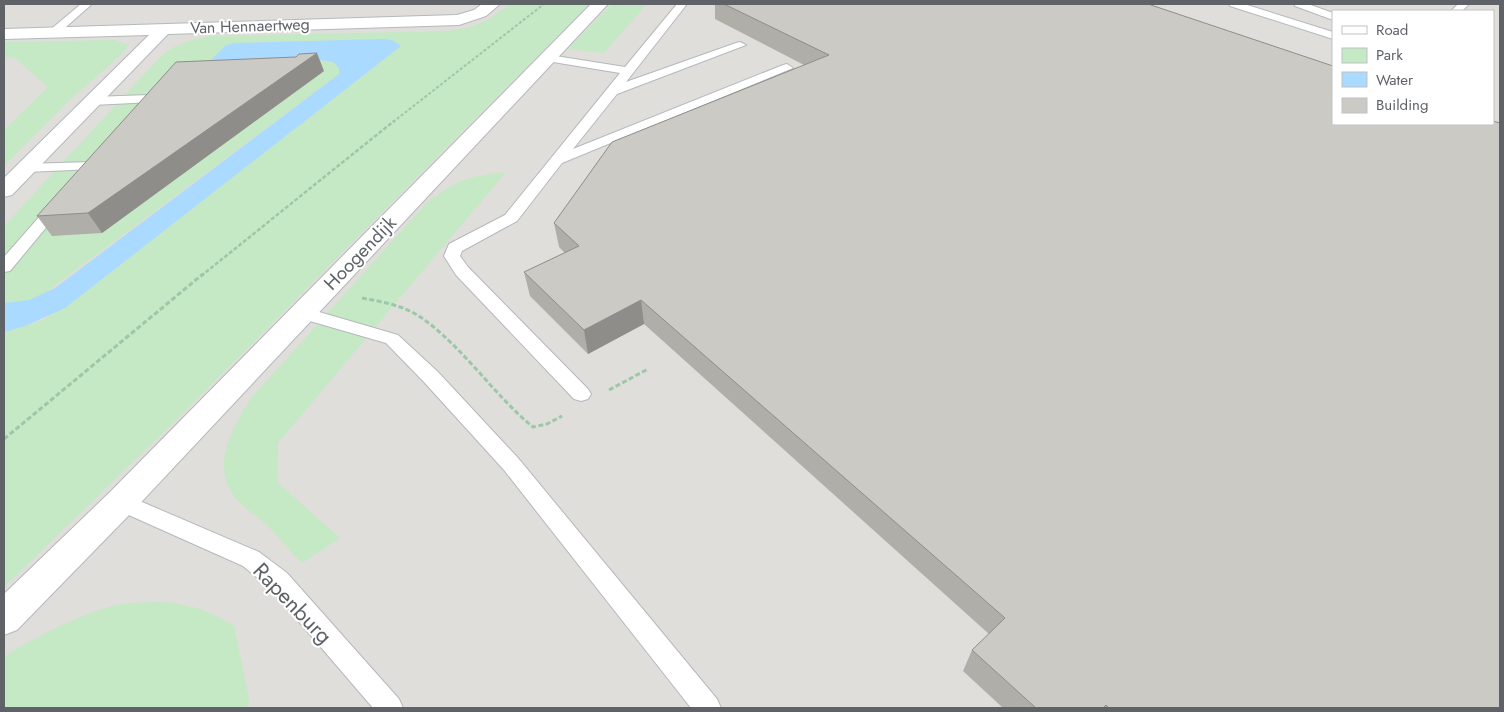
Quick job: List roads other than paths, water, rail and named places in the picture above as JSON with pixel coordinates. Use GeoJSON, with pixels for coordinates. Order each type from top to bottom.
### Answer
{"type":"FeatureCollection","features":[{"type":"Feature","properties":{"kind":"street","name":"Van Hennaertweg"},"geometry":{"type":"LineString","coordinates":[[4,34],[458,20],[480,13],[492,4]]}},
{"type":"Feature","properties":{"kind":"street","name":"Hoogendijk"},"geometry":{"type":"LineString","coordinates":[[4,618],[121,502],[600,4]]}},
{"type":"Feature","properties":{"kind":"street"},"geometry":{"type":"LineString","coordinates":[[4,190],[164,29]]}},
{"type":"Feature","properties":{"kind":"lane"},"geometry":{"type":"LineString","coordinates":[[54,32],[86,4]]}},
{"type":"Feature","properties":{"kind":"lane"},"geometry":{"type":"LineString","coordinates":[[581,394],[462,271],[452,256],[455,248],[511,218],[682,4]]}},
{"type":"Feature","properties":{"kind":"lane"},"geometry":{"type":"LineString","coordinates":[[1234,4],[1332,36]]}},
{"type":"Feature","properties":{"kind":"lane"},"geometry":{"type":"LineString","coordinates":[[1299,4],[1332,17]]}},
{"type":"Feature","properties":{"kind":"lane"},"geometry":{"type":"LineString","coordinates":[[613,92],[740,45]]}},
{"type":"Feature","properties":{"kind":"lane"},"geometry":{"type":"LineString","coordinates":[[547,57],[629,71]]}},
{"type":"Feature","properties":{"kind":"lane"},"geometry":{"type":"LineString","coordinates":[[560,159],[787,68]]}},
{"type":"Feature","properties":{"kind":"lane"},"geometry":{"type":"LineString","coordinates":[[136,114],[160,87]]}},
{"type":"Feature","properties":{"kind":"lane"},"geometry":{"type":"LineString","coordinates":[[92,101],[149,99]]}},
{"type":"Feature","properties":{"kind":"lane"},"geometry":{"type":"LineString","coordinates":[[26,168],[94,162]]}},
{"type":"Feature","properties":{"kind":"lane"},"geometry":{"type":"LineString","coordinates":[[79,180],[94,162]]}},
{"type":"Feature","properties":{"kind":"lane"},"geometry":{"type":"LineString","coordinates":[[4,267],[66,195]]}},
{"type":"Feature","properties":{"kind":"lane"},"geometry":{"type":"LineString","coordinates":[[302,314],[392,339],[432,377],[511,464],[708,708]]}},
{"type":"Feature","properties":{"kind":"lane","name":"Rapenburg"},"geometry":{"type":"LineString","coordinates":[[121,502],[251,559],[279,581],[390,708]]}},
{"type":"Feature","properties":{"kind":"water"},"geometry":{"type":"Polygon","coordinates":[[[392,40],[401,46],[65,308],[25,326],[4,332],[4,303],[29,300],[55,288],[339,74],[339,68],[333,62],[320,60],[209,62],[225,46],[234,43],[392,40]]]}}]}
